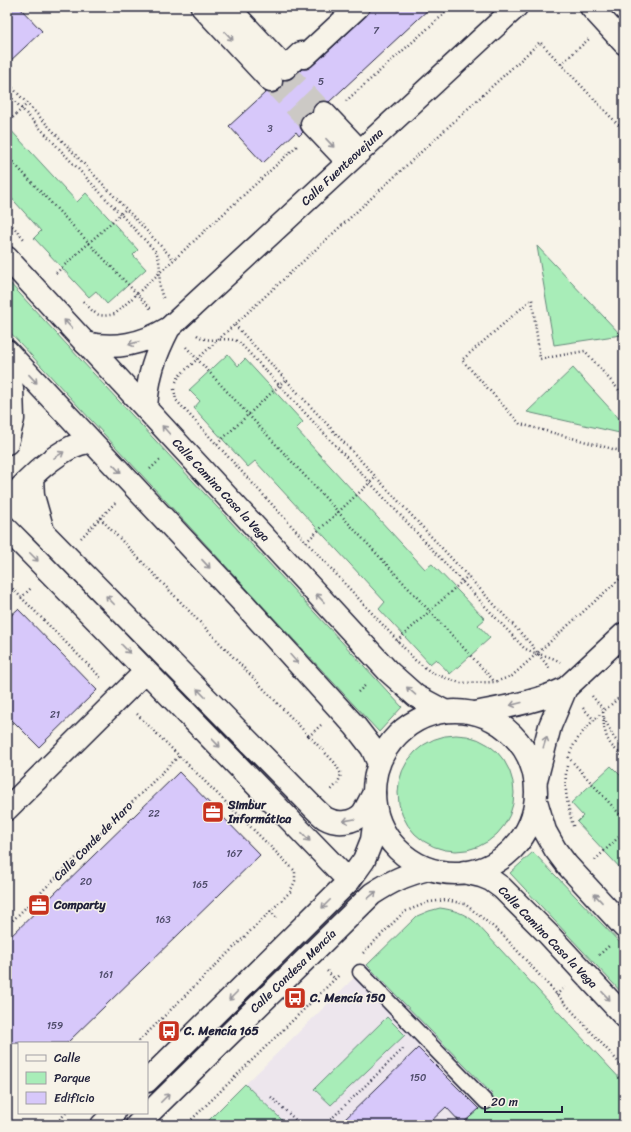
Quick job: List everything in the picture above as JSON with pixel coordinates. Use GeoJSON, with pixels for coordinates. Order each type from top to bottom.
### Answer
{"type":"FeatureCollection","features":[{"type":"Feature","properties":{"kind":"street"},"geometry":{"type":"LineString","coordinates":[[202,7],[277,76],[223,7]]}},
{"type":"Feature","properties":{"kind":"street"},"geometry":{"type":"LineString","coordinates":[[228,7],[285,68],[301,53],[304,57],[358,7]]}},
{"type":"Feature","properties":{"kind":"street","name":"Calle Fuenteovejuna"},"geometry":{"type":"LineString","coordinates":[[85,343],[103,346],[123,346],[150,338],[175,322],[516,7]]}},
{"type":"Feature","properties":{"kind":"street"},"geometry":{"type":"LineString","coordinates":[[593,8],[624,43]]}},
{"type":"Feature","properties":{"kind":"street"},"geometry":{"type":"LineString","coordinates":[[320,121],[354,156]]}},
{"type":"Feature","properties":{"kind":"street","name":"Calle Camino Casa la Vega"},"geometry":{"type":"LineString","coordinates":[[7,258],[388,671],[416,696],[444,712]]}},
{"type":"Feature","properties":{"kind":"street","name":"Calle Fuenteovejuna"},"geometry":{"type":"LineString","coordinates":[[146,408],[152,368],[158,351],[175,322]]}},
{"type":"Feature","properties":{"kind":"street"},"geometry":{"type":"LineString","coordinates":[[7,351],[244,604],[355,726],[372,748],[379,764]]}},
{"type":"Feature","properties":{"kind":"street"},"geometry":{"type":"LineString","coordinates":[[7,354],[12,389],[13,419],[7,443]]}},
{"type":"Feature","properties":{"kind":"street"},"geometry":{"type":"LineString","coordinates":[[90,441],[73,447],[55,457],[8,499],[43,532],[325,818],[346,822],[355,820],[375,802],[382,828],[391,841],[400,852],[428,869],[444,872],[463,872],[479,869],[494,863],[514,848],[530,824],[550,726],[571,683]]}},
{"type":"Feature","properties":{"kind":"street"},"geometry":{"type":"LineString","coordinates":[[32,477],[33,496],[43,532]]}},
{"type":"Feature","properties":{"kind":"street"},"geometry":{"type":"LineString","coordinates":[[7,529],[349,881]]}},
{"type":"Feature","properties":{"kind":"street"},"geometry":{"type":"LineString","coordinates":[[475,713],[554,694],[571,683],[624,634]]}},
{"type":"Feature","properties":{"kind":"street"},"geometry":{"type":"LineString","coordinates":[[7,809],[146,671]]}},
{"type":"Feature","properties":{"kind":"street","name":"Calle Condesa Mencía"},"geometry":{"type":"LineString","coordinates":[[148,1080],[349,881],[364,860],[372,840],[375,778],[379,764],[386,749],[396,736],[414,721],[428,715],[459,711],[475,713]]}},
{"type":"Feature","properties":{"kind":"street"},"geometry":{"type":"LineString","coordinates":[[475,713],[506,728],[518,740],[528,756],[545,831],[555,850],[624,927]]}},
{"type":"Feature","properties":{"kind":"street","name":"Calle Condesa Mencía"},"geometry":{"type":"LineString","coordinates":[[137,1125],[372,894],[407,874],[428,869]]}},
{"type":"Feature","properties":{"kind":"street","name":"Calle Camino Casa la Vega"},"geometry":{"type":"LineString","coordinates":[[463,872],[491,880],[502,888],[549,935],[624,1016]]}},
{"type":"Feature","properties":{"kind":"street"},"geometry":{"type":"LineString","coordinates":[[102,1125],[113,1114]]}},
{"type":"Feature","properties":{"kind":"lane"},"geometry":{"type":"LineString","coordinates":[[360,972],[486,1102]]}},
{"type":"Feature","properties":{"kind":"path"},"geometry":{"type":"LineString","coordinates":[[78,296],[94,313],[104,317],[115,314],[320,121],[452,7]]}},
{"type":"Feature","properties":{"kind":"path"},"geometry":{"type":"LineString","coordinates":[[624,131],[540,42],[179,376],[175,384],[174,392],[176,400],[306,542],[415,660],[432,673],[460,683],[495,682],[512,676],[624,575]]}},
{"type":"Feature","properties":{"kind":"path"},"geometry":{"type":"LineString","coordinates":[[7,82],[174,260]]}},
{"type":"Feature","properties":{"kind":"path"},"geometry":{"type":"LineString","coordinates":[[7,92],[156,252],[159,258],[160,294],[197,360],[495,682]]}},
{"type":"Feature","properties":{"kind":"path"},"geometry":{"type":"LineString","coordinates":[[7,122],[27,104]]}},
{"type":"Feature","properties":{"kind":"path"},"geometry":{"type":"LineString","coordinates":[[7,156],[137,294],[175,322],[202,339],[230,339],[239,342],[524,648],[537,654],[556,659],[562,663],[571,683],[594,721]]}},
{"type":"Feature","properties":{"kind":"path"},"geometry":{"type":"LineString","coordinates":[[52,269],[56,273],[126,209]]}},
{"type":"Feature","properties":{"kind":"path"},"geometry":{"type":"LineString","coordinates":[[7,220],[28,243]]}},
{"type":"Feature","properties":{"kind":"path"},"geometry":{"type":"LineString","coordinates":[[624,396],[585,351],[540,359],[532,299],[462,360],[520,424],[624,452]]}},
{"type":"Feature","properties":{"kind":"path"},"geometry":{"type":"LineString","coordinates":[[235,325],[468,576],[528,642],[537,654],[602,707],[607,738],[611,745],[624,758]]}},
{"type":"Feature","properties":{"kind":"path"},"geometry":{"type":"LineString","coordinates":[[217,444],[286,380]]}},
{"type":"Feature","properties":{"kind":"path"},"geometry":{"type":"LineString","coordinates":[[306,542],[376,477]]}},
{"type":"Feature","properties":{"kind":"path"},"geometry":{"type":"LineString","coordinates":[[100,518],[309,736]]}},
{"type":"Feature","properties":{"kind":"path"},"geometry":{"type":"LineString","coordinates":[[397,641],[468,576]]}},
{"type":"Feature","properties":{"kind":"path"},"geometry":{"type":"LineString","coordinates":[[7,584],[295,871],[295,881],[290,892],[138,1042]]}},
{"type":"Feature","properties":{"kind":"path"},"geometry":{"type":"LineString","coordinates":[[574,830],[567,804],[565,778],[568,757],[574,743],[581,733],[624,694]]}},
{"type":"Feature","properties":{"kind":"path"},"geometry":{"type":"LineString","coordinates":[[602,713],[614,738],[624,749]]}},
{"type":"Feature","properties":{"kind":"path","name":"Calle Conde de Haro"},"geometry":{"type":"LineString","coordinates":[[7,926],[179,756]]}},
{"type":"Feature","properties":{"kind":"path"},"geometry":{"type":"LineString","coordinates":[[568,757],[624,819]]}},
{"type":"Feature","properties":{"kind":"path"},"geometry":{"type":"LineString","coordinates":[[591,863],[624,832]]}},
{"type":"Feature","properties":{"kind":"path"},"geometry":{"type":"LineString","coordinates":[[325,1125],[419,1033]]}},
{"type":"Feature","properties":{"kind":"path"},"geometry":{"type":"LineString","coordinates":[[271,1096],[301,1125]]}},
{"type":"Feature","properties":{"kind":"path"},"geometry":{"type":"LineString","coordinates":[[54,1125],[65,1114]]}},
{"type":"Feature","properties":{"kind":"shaded area"},"geometry":{"type":"Polygon","coordinates":[[[367,965],[522,1125],[204,1125],[360,972],[367,965]]]}},
{"type":"Feature","properties":{"kind":"green space"},"geometry":{"type":"Polygon","coordinates":[[[7,126],[77,202],[86,193],[138,250],[133,255],[146,269],[107,304],[96,291],[89,297],[34,238],[41,231],[7,193],[7,126]]]}},
{"type":"Feature","properties":{"kind":"green space"},"geometry":{"type":"Polygon","coordinates":[[[537,246],[621,335],[554,345],[537,246]]]}},
{"type":"Feature","properties":{"kind":"green space"},"geometry":{"type":"Polygon","coordinates":[[[7,280],[402,707],[379,732],[7,329],[7,280]]]}},
{"type":"Feature","properties":{"kind":"green space"},"geometry":{"type":"Polygon","coordinates":[[[228,354],[238,366],[245,359],[303,422],[296,429],[425,569],[432,564],[485,619],[478,625],[490,638],[450,674],[436,659],[430,664],[379,609],[385,602],[255,461],[248,467],[194,408],[200,401],[189,390],[228,354]]]}},
{"type":"Feature","properties":{"kind":"green space"},"geometry":{"type":"Polygon","coordinates":[[[573,368],[624,424],[624,434],[527,412],[573,368]]]}},
{"type":"Feature","properties":{"kind":"green space"},"geometry":{"type":"Polygon","coordinates":[[[456,735],[467,736],[478,740],[497,752],[509,771],[513,782],[513,804],[509,815],[497,834],[478,846],[467,850],[456,851],[445,850],[434,846],[415,834],[403,815],[399,804],[398,793],[399,782],[403,771],[415,752],[434,740],[445,736],[456,735]]]}},
{"type":"Feature","properties":{"kind":"green space"},"geometry":{"type":"Polygon","coordinates":[[[611,766],[624,779],[624,872],[577,822],[583,816],[571,803],[611,766]]]}},
{"type":"Feature","properties":{"kind":"green space"},"geometry":{"type":"Polygon","coordinates":[[[533,852],[624,947],[624,995],[510,873],[533,852]]]}},
{"type":"Feature","properties":{"kind":"green space"},"geometry":{"type":"Polygon","coordinates":[[[440,908],[459,912],[475,922],[624,1083],[624,1125],[461,1125],[493,1095],[367,965],[417,916],[440,908]]]}},
{"type":"Feature","properties":{"kind":"green space"},"geometry":{"type":"Polygon","coordinates":[[[387,1017],[405,1035],[331,1105],[314,1089],[387,1017]]]}},
{"type":"Feature","properties":{"kind":"green space"},"geometry":{"type":"Polygon","coordinates":[[[245,1084],[283,1121],[287,1125],[204,1125],[245,1084]]]}},
{"type":"Feature","properties":{"kind":"building"},"geometry":{"type":"Polygon","coordinates":[[[7,7],[19,7],[42,31],[7,64],[7,7]]]}},
{"type":"Feature","properties":{"kind":"building"},"geometry":{"type":"Polygon","coordinates":[[[370,7],[431,7],[329,102],[321,101],[315,104],[312,112],[304,115],[300,121],[300,127],[303,132],[299,136],[296,132],[263,163],[229,126],[266,92],[273,93],[279,90],[283,85],[283,80],[288,80],[294,77],[302,69],[307,69],[312,66],[366,16],[370,11],[370,7]]]}},
{"type":"Feature","properties":{"kind":"building"},"geometry":{"type":"Polygon","coordinates":[[[18,609],[97,690],[39,747],[7,715],[7,619],[18,609]]]}},
{"type":"Feature","properties":{"kind":"building"},"geometry":{"type":"Polygon","coordinates":[[[179,772],[260,855],[68,1042],[7,1043],[7,940],[179,772]]]}},
{"type":"Feature","properties":{"kind":"building"},"geometry":{"type":"Polygon","coordinates":[[[418,1048],[479,1109],[462,1124],[446,1107],[427,1125],[339,1125],[418,1048]]]}},
{"type":"Feature","properties":{"kind":"tunnel"},"geometry":{"type":"LineString","coordinates":[[283,70],[324,113]]}},
{"type":"Feature","properties":{"kind":"tunnel"},"geometry":{"type":"LineString","coordinates":[[271,81],[312,124]]}},
{"type":"Feature","properties":{"kind":"place","name":"Simbur Informática"},"geometry":{"type":"Point","coordinates":[213,812]}},
{"type":"Feature","properties":{"kind":"place","name":"Comparty"},"geometry":{"type":"Point","coordinates":[39,905]}},
{"type":"Feature","properties":{"kind":"place","name":"C. Mencía 150"},"geometry":{"type":"Point","coordinates":[295,998]}},
{"type":"Feature","properties":{"kind":"place","name":"C. Mencía 165"},"geometry":{"type":"Point","coordinates":[169,1031]}}]}
